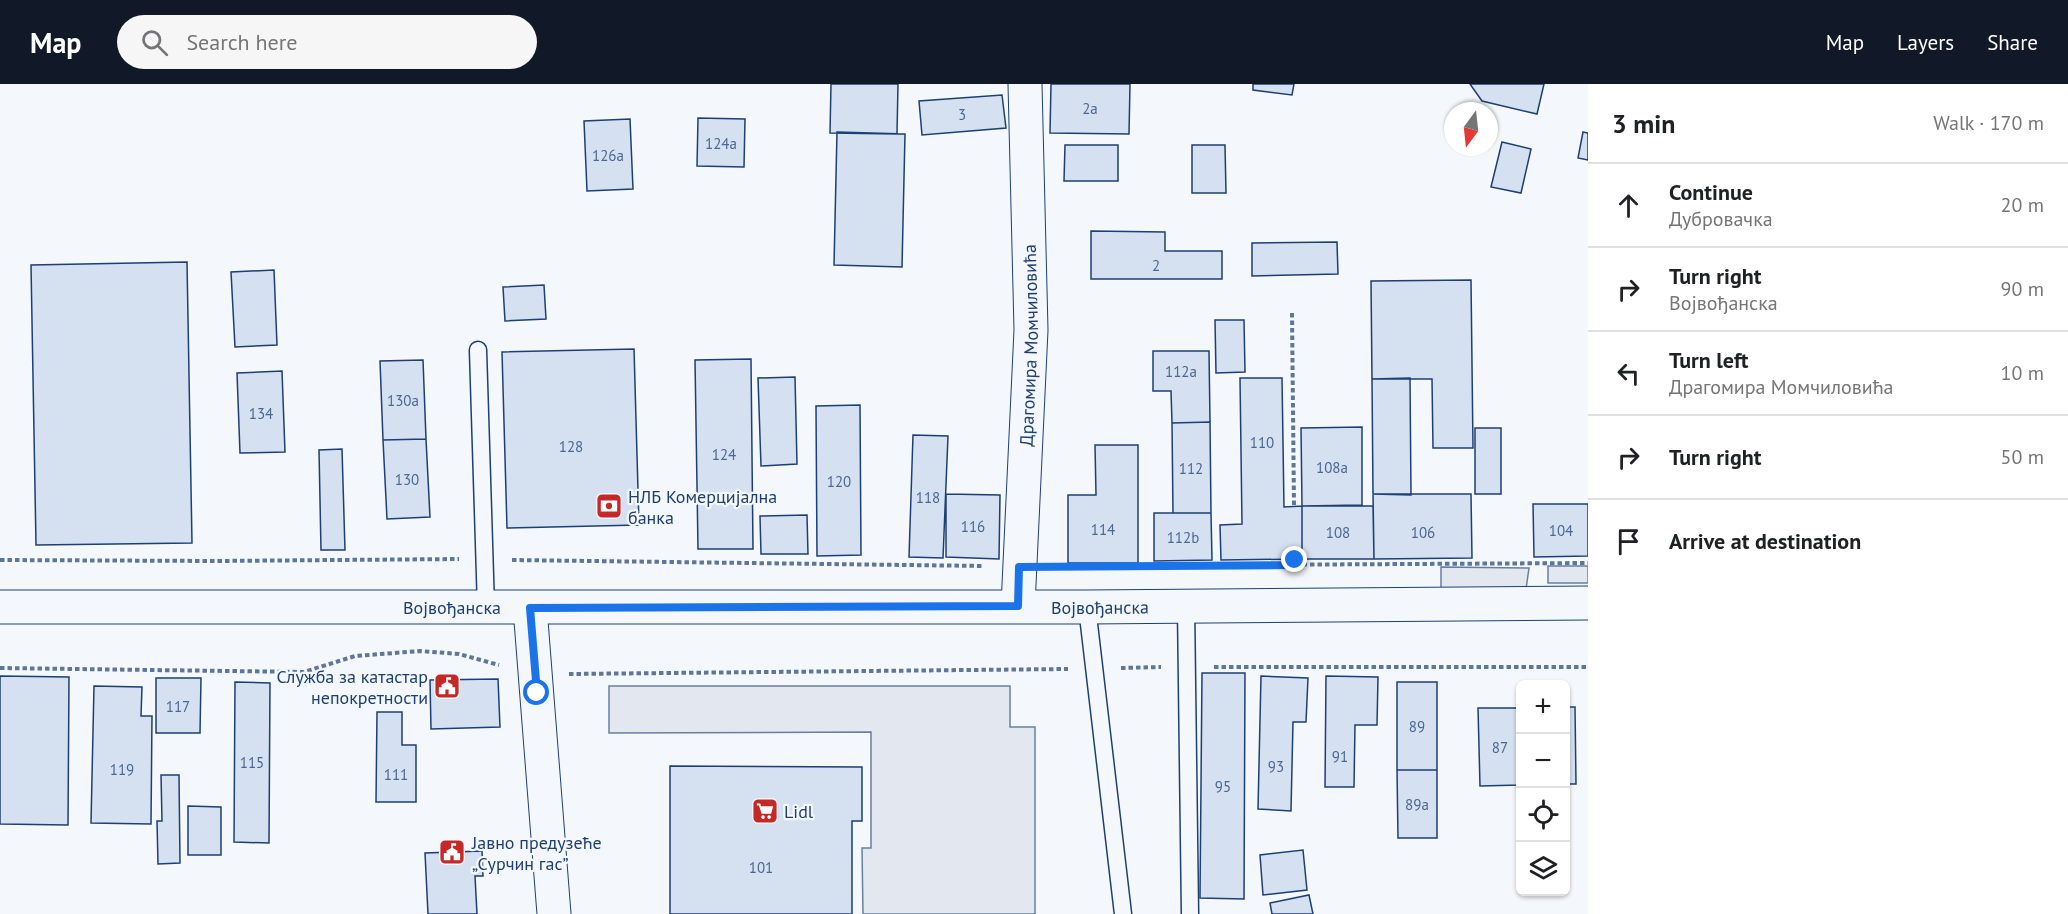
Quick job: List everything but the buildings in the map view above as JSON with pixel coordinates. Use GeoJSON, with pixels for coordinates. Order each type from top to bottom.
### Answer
{"type":"FeatureCollection","features":[{"type":"Feature","properties":{"kind":"main road","name":"Драгомира Момчиловића"},"geometry":{"type":"LineString","coordinates":[[1018,606],[1031,330],[1025,84]]}},
{"type":"Feature","properties":{"kind":"main road","name":"Војвођанска"},"geometry":{"type":"LineString","coordinates":[[0,608],[1087,607],[1588,603]]}},
{"type":"Feature","properties":{"kind":"main road"},"geometry":{"type":"LineString","coordinates":[[530,608],[554,914]]}},
{"type":"Feature","properties":{"kind":"lane"},"geometry":{"type":"LineString","coordinates":[[478,350],[486,608]]}},
{"type":"Feature","properties":{"kind":"lane"},"geometry":{"type":"LineString","coordinates":[[1185,606],[1190,914]]}},
{"type":"Feature","properties":{"kind":"lane"},"geometry":{"type":"LineString","coordinates":[[1087,607],[1124,914]]}},
{"type":"Feature","properties":{"kind":"path"},"geometry":{"type":"LineString","coordinates":[[1292,312],[1294,506]]}},
{"type":"Feature","properties":{"kind":"path"},"geometry":{"type":"LineString","coordinates":[[0,560],[484,559],[1019,567],[1295,562],[1588,563]]}},
{"type":"Feature","properties":{"kind":"path"},"geometry":{"type":"LineString","coordinates":[[0,669],[304,672],[355,656],[420,651],[459,654],[536,674],[1186,666],[1588,668]]}},
{"type":"Feature","properties":{"kind":"shaded area"},"geometry":{"type":"Polygon","coordinates":[[[1548,566],[1588,566],[1588,583],[1548,583],[1548,566]]]}},
{"type":"Feature","properties":{"kind":"shaded area"},"geometry":{"type":"Polygon","coordinates":[[[1441,567],[1529,568],[1526,589],[1441,590],[1441,567]]]}},
{"type":"Feature","properties":{"kind":"shaded area"},"geometry":{"type":"Polygon","coordinates":[[[609,686],[1010,686],[1010,727],[1035,727],[1035,914],[863,914],[862,848],[871,848],[871,732],[609,733],[609,686]]]}},
{"type":"Feature","properties":{"kind":"place","name":"НЛБ Комерцијална банка"},"geometry":{"type":"Point","coordinates":[609,506]}},
{"type":"Feature","properties":{"kind":"place","name":"Служба за катастар непокретности"},"geometry":{"type":"Point","coordinates":[447,686]}},
{"type":"Feature","properties":{"kind":"place","name":"Lidl"},"geometry":{"type":"Point","coordinates":[765,811]}},
{"type":"Feature","properties":{"kind":"place","name":"Јавно предузеће „Сурчин гас”"},"geometry":{"type":"Point","coordinates":[452,852]}},
{"type":"Feature","properties":{"kind":"route"},"geometry":{"type":"LineString","coordinates":[[537,693],[530,608],[1018,606],[1019,567],[1295,565],[1295,560]]}}]}
